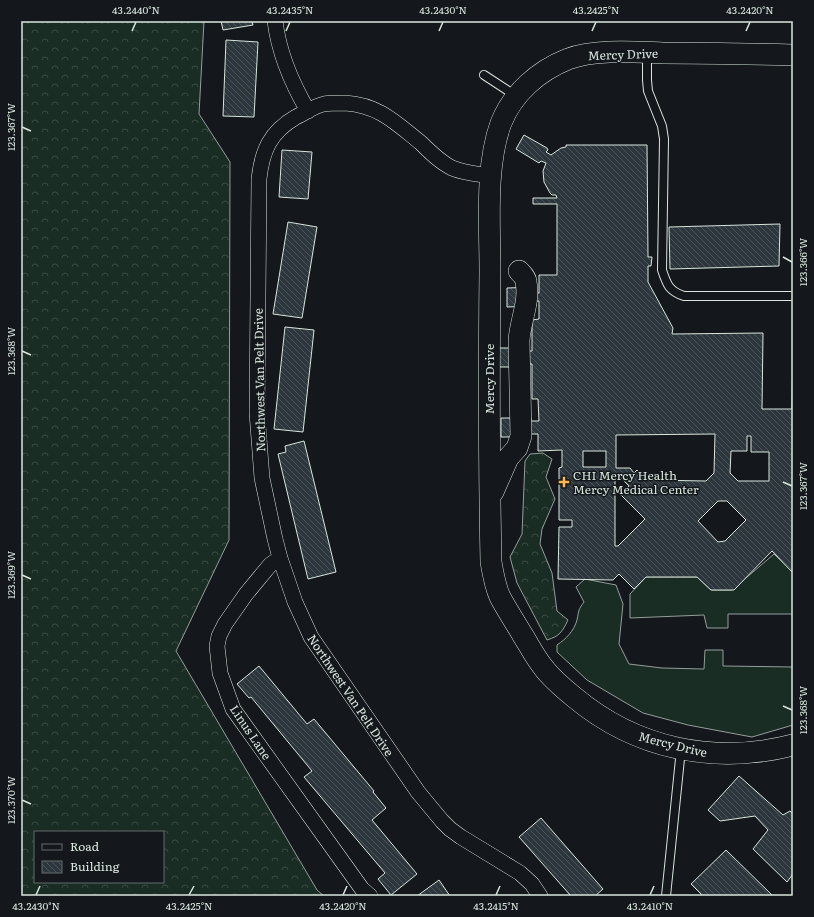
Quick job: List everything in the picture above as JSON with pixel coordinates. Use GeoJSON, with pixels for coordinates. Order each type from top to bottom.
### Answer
{"type":"FeatureCollection","features":[{"type":"Feature","properties":{"kind":"street"},"geometry":{"type":"LineString","coordinates":[[275,21],[277,40],[284,63],[294,86],[308,111]]}},
{"type":"Feature","properties":{"kind":"street","name":"Mercy Drive"},"geometry":{"type":"LineString","coordinates":[[793,55],[647,52],[588,53],[570,58],[542,72],[516,96],[508,109],[498,134],[490,176],[489,301],[491,562],[494,580],[500,597],[543,668],[560,685],[602,718],[622,730],[646,739],[699,752],[723,754],[775,750],[793,745]]}},
{"type":"Feature","properties":{"kind":"street","name":"Northwest Van Pelt Drive"},"geometry":{"type":"LineString","coordinates":[[490,176],[467,173],[452,168],[439,159],[389,116],[373,108],[356,104],[323,104],[292,120],[270,140],[264,152],[260,166],[259,179],[257,413],[262,478],[280,558],[295,602],[311,637],[418,792],[450,829],[520,873],[532,884],[540,896]]}},
{"type":"Feature","properties":{"kind":"street"},"geometry":{"type":"LineString","coordinates":[[490,500],[496,482],[508,458],[517,448],[521,436],[519,341],[520,328],[526,302],[526,280],[519,272]]}},
{"type":"Feature","properties":{"kind":"street","name":"Linus Lane"},"geometry":{"type":"LineString","coordinates":[[280,558],[270,565],[246,594],[225,624],[219,636],[217,646],[220,673],[233,708],[362,889],[370,896]]}},
{"type":"Feature","properties":{"kind":"lane"},"geometry":{"type":"LineString","coordinates":[[647,52],[646,80],[648,92],[662,126],[664,139],[662,270],[667,284],[674,292],[684,296],[793,296]]}},
{"type":"Feature","properties":{"kind":"lane"},"geometry":{"type":"LineString","coordinates":[[484,75],[516,96]]}},
{"type":"Feature","properties":{"kind":"lane"},"geometry":{"type":"LineString","coordinates":[[666,896],[681,748]]}},
{"type":"Feature","properties":{"kind":"green space"},"geometry":{"type":"Polygon","coordinates":[[[21,21],[204,21],[199,114],[230,162],[229,540],[176,651],[317,890],[324,896],[21,896],[21,21]]]}},
{"type":"Feature","properties":{"kind":"green space"},"geometry":{"type":"Polygon","coordinates":[[[543,453],[552,459],[546,477],[555,499],[542,529],[540,544],[552,573],[557,611],[568,620],[560,633],[547,640],[517,583],[510,557],[522,534],[525,461],[530,454],[543,453]]]}},
{"type":"Feature","properties":{"kind":"green space"},"geometry":{"type":"Polygon","coordinates":[[[774,554],[793,572],[793,614],[728,614],[728,628],[707,628],[704,615],[630,618],[630,594],[646,577],[697,577],[711,590],[732,590],[774,554]]]}},
{"type":"Feature","properties":{"kind":"green space"},"geometry":{"type":"Polygon","coordinates":[[[585,579],[616,585],[623,604],[619,644],[629,664],[662,668],[704,669],[705,650],[723,650],[723,666],[793,667],[793,725],[752,737],[688,725],[643,713],[587,680],[557,652],[557,645],[564,640],[576,624],[579,610],[584,602],[576,587],[585,579]]]}},
{"type":"Feature","properties":{"kind":"building"},"geometry":{"type":"Polygon","coordinates":[[[221,21],[252,21],[253,25],[223,30],[221,21]]]}},
{"type":"Feature","properties":{"kind":"building"},"geometry":{"type":"Polygon","coordinates":[[[226,40],[258,42],[254,117],[223,116],[226,40]]]}},
{"type":"Feature","properties":{"kind":"building"},"geometry":{"type":"Polygon","coordinates":[[[524,135],[547,148],[548,150],[546,152],[551,155],[561,148],[566,147],[566,145],[647,145],[648,257],[652,257],[651,266],[648,266],[648,282],[673,328],[672,334],[763,333],[762,409],[792,409],[793,341],[793,573],[772,551],[734,590],[711,590],[697,577],[646,577],[634,589],[619,574],[613,580],[558,579],[559,527],[572,527],[572,520],[559,520],[559,468],[562,467],[562,450],[538,451],[538,434],[531,434],[531,437],[501,437],[501,418],[531,418],[531,421],[539,421],[538,399],[532,399],[532,364],[529,364],[529,367],[499,367],[499,348],[529,348],[529,351],[532,351],[532,320],[539,319],[539,301],[536,301],[536,306],[507,307],[507,288],[536,287],[536,293],[539,293],[539,275],[557,275],[557,204],[533,204],[533,198],[557,198],[556,195],[552,195],[550,193],[544,182],[543,171],[546,163],[541,161],[539,163],[516,149],[524,135]],[[715,434],[616,435],[616,468],[630,468],[634,473],[637,470],[647,480],[706,481],[714,473],[715,434]],[[747,436],[747,451],[731,451],[730,473],[738,481],[769,481],[769,452],[751,452],[751,436],[747,436]],[[583,451],[583,467],[606,467],[606,451],[583,451]],[[615,477],[615,546],[618,546],[645,519],[620,494],[629,486],[620,477],[615,477]],[[718,501],[698,521],[718,542],[725,541],[746,520],[727,501],[718,501]]]}},
{"type":"Feature","properties":{"kind":"building"},"geometry":{"type":"Polygon","coordinates":[[[282,150],[312,152],[308,199],[279,197],[282,150]]]}},
{"type":"Feature","properties":{"kind":"building"},"geometry":{"type":"Polygon","coordinates":[[[288,222],[317,227],[302,318],[273,314],[288,222]]]}},
{"type":"Feature","properties":{"kind":"building"},"geometry":{"type":"Polygon","coordinates":[[[780,224],[779,266],[670,269],[669,227],[780,224]]]}},
{"type":"Feature","properties":{"kind":"building"},"geometry":{"type":"Polygon","coordinates":[[[285,327],[314,330],[303,432],[274,429],[285,327]]]}},
{"type":"Feature","properties":{"kind":"building"},"geometry":{"type":"Polygon","coordinates":[[[304,441],[336,572],[308,579],[278,454],[286,452],[285,446],[304,441]]]}},
{"type":"Feature","properties":{"kind":"building"},"geometry":{"type":"Polygon","coordinates":[[[259,666],[307,724],[314,719],[374,791],[373,792],[386,808],[372,820],[417,874],[391,895],[378,879],[385,873],[304,777],[312,771],[251,697],[249,698],[237,684],[259,666]]]}},
{"type":"Feature","properties":{"kind":"building"},"geometry":{"type":"Polygon","coordinates":[[[739,776],[783,815],[790,811],[793,814],[793,874],[787,882],[753,849],[768,830],[755,816],[720,821],[708,810],[739,776]]]}},
{"type":"Feature","properties":{"kind":"building"},"geometry":{"type":"Polygon","coordinates":[[[541,818],[603,889],[595,896],[571,896],[519,837],[541,818]]]}},
{"type":"Feature","properties":{"kind":"building"},"geometry":{"type":"Polygon","coordinates":[[[726,850],[773,896],[703,896],[691,884],[726,850]]]}},
{"type":"Feature","properties":{"kind":"building"},"geometry":{"type":"Polygon","coordinates":[[[439,880],[450,896],[417,896],[439,880]]]}},
{"type":"Feature","properties":{"kind":"place","name":"CHI Mercy Health Mercy Medical Center"},"geometry":{"type":"Point","coordinates":[564,482]}}]}
